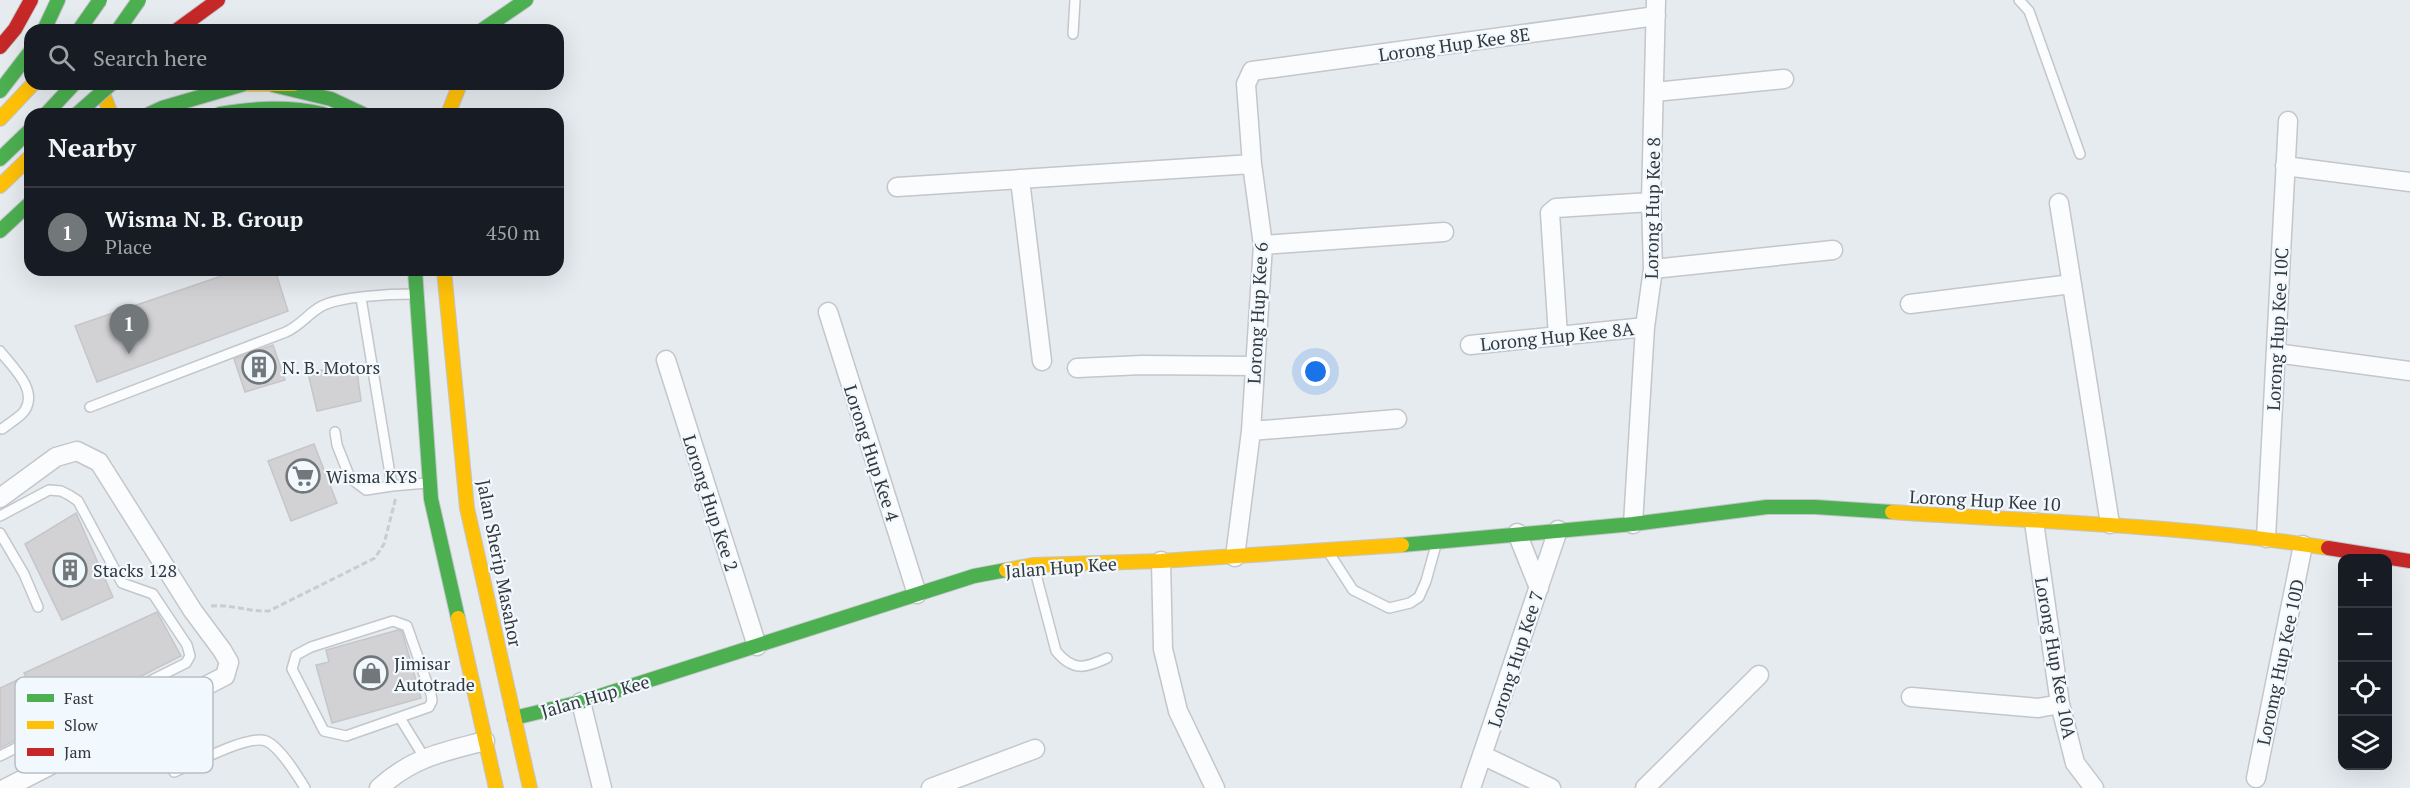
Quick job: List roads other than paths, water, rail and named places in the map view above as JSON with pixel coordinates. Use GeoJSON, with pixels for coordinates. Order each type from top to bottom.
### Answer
{"type":"FeatureCollection","features":[{"type":"Feature","properties":{"kind":"main road"},"geometry":{"type":"LineString","coordinates":[[0,47],[15,29],[30,0]]}},
{"type":"Feature","properties":{"kind":"main road"},"geometry":{"type":"LineString","coordinates":[[47,24],[58,0]]}},
{"type":"Feature","properties":{"kind":"main road"},"geometry":{"type":"LineString","coordinates":[[83,24],[99,0],[120,24]]}},
{"type":"Feature","properties":{"kind":"main road"},"geometry":{"type":"LineString","coordinates":[[122,24],[139,0]]}},
{"type":"Feature","properties":{"kind":"main road"},"geometry":{"type":"LineString","coordinates":[[185,24],[218,0]]}},
{"type":"Feature","properties":{"kind":"main road"},"geometry":{"type":"LineString","coordinates":[[491,24],[526,0]]}},
{"type":"Feature","properties":{"kind":"main road"},"geometry":{"type":"LineString","coordinates":[[505,24],[526,0]]}},
{"type":"Feature","properties":{"kind":"main road"},"geometry":{"type":"LineString","coordinates":[[0,57],[24,46]]}},
{"type":"Feature","properties":{"kind":"main road"},"geometry":{"type":"LineString","coordinates":[[0,91],[24,60]]}},
{"type":"Feature","properties":{"kind":"main road"},"geometry":{"type":"LineString","coordinates":[[0,119],[27,90]]}},
{"type":"Feature","properties":{"kind":"main road"},"geometry":{"type":"LineString","coordinates":[[52,108],[68,90]]}},
{"type":"Feature","properties":{"kind":"main road"},"geometry":{"type":"LineString","coordinates":[[101,90],[109,108]]}},
{"type":"Feature","properties":{"kind":"main road"},"geometry":{"type":"LineString","coordinates":[[84,108],[104,90]]}},
{"type":"Feature","properties":{"kind":"main road"},"geometry":{"type":"LineString","coordinates":[[162,108],[224,90]]}},
{"type":"Feature","properties":{"kind":"main road"},"geometry":{"type":"LineString","coordinates":[[297,90],[326,96],[354,108]]}},
{"type":"Feature","properties":{"kind":"main road"},"geometry":{"type":"LineString","coordinates":[[450,108],[458,90]]}},
{"type":"Feature","properties":{"kind":"main road"},"geometry":{"type":"LineString","coordinates":[[254,108],[279,108]]}},
{"type":"Feature","properties":{"kind":"main road"},"geometry":{"type":"LineString","coordinates":[[0,159],[24,136]]}},
{"type":"Feature","properties":{"kind":"main road"},"geometry":{"type":"LineString","coordinates":[[0,186],[24,163]]}},
{"type":"Feature","properties":{"kind":"main road"},"geometry":{"type":"LineString","coordinates":[[0,231],[24,209]]}},
{"type":"Feature","properties":{"kind":"main road"},"geometry":{"type":"LineString","coordinates":[[416,276],[431,499],[496,788]]}},
{"type":"Feature","properties":{"kind":"main road","name":"Jalan Sherip Masahor"},"geometry":{"type":"LineString","coordinates":[[445,276],[467,508],[530,788]]}},
{"type":"Feature","properties":{"kind":"main road","name":"Lorong Hup Kee 10"},"geometry":{"type":"LineString","coordinates":[[1558,530],[1633,524],[1767,507],[1815,507],[2034,522],[2110,524],[2266,538],[2410,561]]}},
{"type":"Feature","properties":{"kind":"main road","name":"Jalan Hup Kee"},"geometry":{"type":"LineString","coordinates":[[514,718],[581,702],[974,576],[1033,565],[1161,561],[1437,543],[1558,530]]}},
{"type":"Feature","properties":{"kind":"street","name":"Lorong Hup Kee 8E"},"geometry":{"type":"LineString","coordinates":[[1252,71],[1656,8]]}},
{"type":"Feature","properties":{"kind":"street","name":"Lorong Hup Kee 8"},"geometry":{"type":"LineString","coordinates":[[1633,524],[1645,327],[1653,269],[1651,202],[1656,8]]}},
{"type":"Feature","properties":{"kind":"street","name":"Lorong Hup Kee 6"},"geometry":{"type":"LineString","coordinates":[[1235,556],[1251,431],[1263,245],[1252,164],[1246,84],[1252,71]]}},
{"type":"Feature","properties":{"kind":"street"},"geometry":{"type":"LineString","coordinates":[[1655,92],[1784,79]]}},
{"type":"Feature","properties":{"kind":"street","name":"Lorong Hup Kee 10C"},"geometry":{"type":"LineString","coordinates":[[2266,538],[2288,121]]}},
{"type":"Feature","properties":{"kind":"street"},"geometry":{"type":"LineString","coordinates":[[897,187],[1252,164]]}},
{"type":"Feature","properties":{"kind":"street"},"geometry":{"type":"LineString","coordinates":[[2285,166],[2410,182]]}},
{"type":"Feature","properties":{"kind":"street"},"geometry":{"type":"LineString","coordinates":[[1020,180],[1042,361]]}},
{"type":"Feature","properties":{"kind":"street"},"geometry":{"type":"LineString","coordinates":[[1558,336],[1550,213],[1556,208],[1651,202]]}},
{"type":"Feature","properties":{"kind":"street"},"geometry":{"type":"LineString","coordinates":[[2059,203],[2110,524]]}},
{"type":"Feature","properties":{"kind":"street"},"geometry":{"type":"LineString","coordinates":[[1263,245],[1444,232]]}},
{"type":"Feature","properties":{"kind":"street"},"geometry":{"type":"LineString","coordinates":[[1653,269],[1833,250]]}},
{"type":"Feature","properties":{"kind":"street"},"geometry":{"type":"LineString","coordinates":[[1910,304],[2072,284]]}},
{"type":"Feature","properties":{"kind":"street","name":"Lorong Hup Kee 4"},"geometry":{"type":"LineString","coordinates":[[828,312],[917,594]]}},
{"type":"Feature","properties":{"kind":"street","name":"Lorong Hup Kee 8A"},"geometry":{"type":"LineString","coordinates":[[1470,345],[1645,327]]}},
{"type":"Feature","properties":{"kind":"street"},"geometry":{"type":"LineString","coordinates":[[2276,353],[2410,371]]}},
{"type":"Feature","properties":{"kind":"street","name":"Lorong Hup Kee 2"},"geometry":{"type":"LineString","coordinates":[[666,360],[757,646]]}},
{"type":"Feature","properties":{"kind":"street"},"geometry":{"type":"LineString","coordinates":[[1077,368],[1142,365],[1254,366]]}},
{"type":"Feature","properties":{"kind":"street"},"geometry":{"type":"LineString","coordinates":[[1251,431],[1397,419]]}},
{"type":"Feature","properties":{"kind":"street"},"geometry":{"type":"LineString","coordinates":[[0,498],[56,458],[77,451],[99,462],[193,611],[229,662],[225,676],[213,682]]}},
{"type":"Feature","properties":{"kind":"street","name":"Lorong Hup Kee 10A"},"geometry":{"type":"LineString","coordinates":[[2034,522],[2060,704],[2075,763],[2094,788]]}},
{"type":"Feature","properties":{"kind":"street","name":"Lorong Hup Kee 7"},"geometry":{"type":"LineString","coordinates":[[1472,788],[1558,530]]}},
{"type":"Feature","properties":{"kind":"street"},"geometry":{"type":"LineString","coordinates":[[1517,533],[1539,588]]}},
{"type":"Feature","properties":{"kind":"street","name":"Loromg Hup Kee 10D"},"geometry":{"type":"LineString","coordinates":[[2256,778],[2303,545]]}},
{"type":"Feature","properties":{"kind":"street"},"geometry":{"type":"LineString","coordinates":[[1161,561],[1163,649],[1178,711],[1215,788]]}},
{"type":"Feature","properties":{"kind":"street"},"geometry":{"type":"LineString","coordinates":[[1645,788],[1759,675]]}},
{"type":"Feature","properties":{"kind":"street"},"geometry":{"type":"LineString","coordinates":[[1911,697],[2038,708],[2060,704]]}},
{"type":"Feature","properties":{"kind":"street"},"geometry":{"type":"LineString","coordinates":[[581,702],[602,788]]}},
{"type":"Feature","properties":{"kind":"street"},"geometry":{"type":"LineString","coordinates":[[379,788],[424,757],[485,741]]}},
{"type":"Feature","properties":{"kind":"street"},"geometry":{"type":"LineString","coordinates":[[930,788],[1035,749]]}},
{"type":"Feature","properties":{"kind":"street"},"geometry":{"type":"LineString","coordinates":[[1484,756],[1551,788]]}},
{"type":"Feature","properties":{"kind":"street"},"geometry":{"type":"LineString","coordinates":[[6,788],[35,773]]}},
{"type":"Feature","properties":{"kind":"lane"},"geometry":{"type":"LineString","coordinates":[[1073,34],[1075,0]]}},
{"type":"Feature","properties":{"kind":"lane"},"geometry":{"type":"LineString","coordinates":[[2019,0],[2029,11],[2080,154]]}},
{"type":"Feature","properties":{"kind":"lane"},"geometry":{"type":"LineString","coordinates":[[90,407],[286,332],[300,325],[321,307],[360,298],[417,294]]}},
{"type":"Feature","properties":{"kind":"lane"},"geometry":{"type":"LineString","coordinates":[[360,298],[396,485]]}},
{"type":"Feature","properties":{"kind":"lane"},"geometry":{"type":"LineString","coordinates":[[0,351],[28,388],[29,399],[25,412],[2,429]]}},
{"type":"Feature","properties":{"kind":"lane"},"geometry":{"type":"LineString","coordinates":[[335,432],[337,445],[350,478],[366,490],[429,483]]}},
{"type":"Feature","properties":{"kind":"lane"},"geometry":{"type":"LineString","coordinates":[[0,516],[49,490],[61,491],[78,501],[122,583],[153,594],[187,645],[190,656],[186,663],[158,677]]}},
{"type":"Feature","properties":{"kind":"lane"},"geometry":{"type":"LineString","coordinates":[[0,533],[24,574],[38,607]]}},
{"type":"Feature","properties":{"kind":"lane"},"geometry":{"type":"LineString","coordinates":[[1328,550],[1353,590],[1389,608],[1410,603],[1419,597],[1437,543]]}},
{"type":"Feature","properties":{"kind":"lane"},"geometry":{"type":"LineString","coordinates":[[1033,565],[1056,651],[1074,666],[1090,666],[1107,658]]}},
{"type":"Feature","properties":{"kind":"lane"},"geometry":{"type":"LineString","coordinates":[[393,621],[401,622],[407,626],[432,701],[429,707],[400,717],[346,736],[324,731],[292,669],[296,655],[321,644],[393,621]]}},
{"type":"Feature","properties":{"kind":"lane"},"geometry":{"type":"LineString","coordinates":[[400,717],[424,757]]}},
{"type":"Feature","properties":{"kind":"lane"},"geometry":{"type":"LineString","coordinates":[[213,756],[252,740],[266,741],[281,754],[304,788]]}},
{"type":"Feature","properties":{"kind":"lane"},"geometry":{"type":"LineString","coordinates":[[0,756],[15,748]]}},
{"type":"Feature","properties":{"kind":"place","name":"Wisma N. B. Group"},"geometry":{"type":"Point","coordinates":[129,354]}},
{"type":"Feature","properties":{"kind":"place","name":"N. B. Motors"},"geometry":{"type":"Point","coordinates":[259,367]}},
{"type":"Feature","properties":{"kind":"place","name":"Wisma KYS"},"geometry":{"type":"Point","coordinates":[303,476]}},
{"type":"Feature","properties":{"kind":"place","name":"Stacks 128"},"geometry":{"type":"Point","coordinates":[70,570]}},
{"type":"Feature","properties":{"kind":"place","name":"Jimisar Autotrade"},"geometry":{"type":"Point","coordinates":[371,673]}}]}
